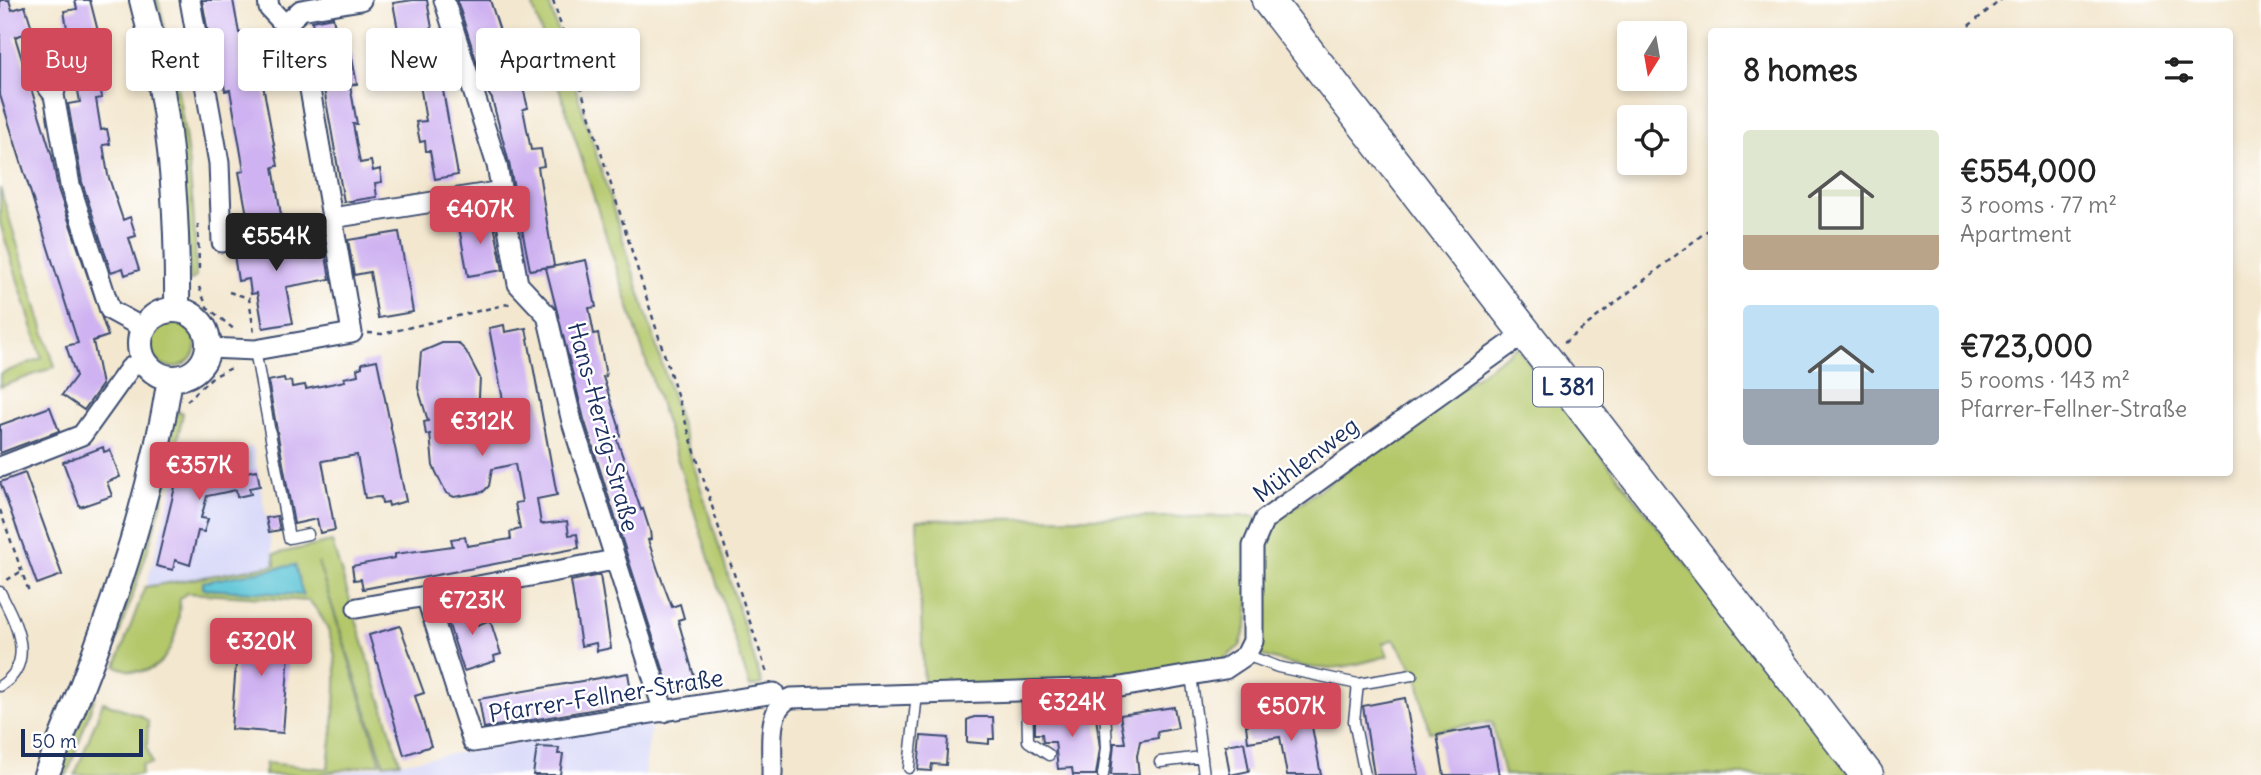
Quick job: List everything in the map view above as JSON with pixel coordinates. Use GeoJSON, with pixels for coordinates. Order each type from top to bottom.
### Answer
{"type":"FeatureCollection","features":[{"type":"Feature","properties":{"kind":"main road","name":"L 381"},"geometry":{"type":"LineString","coordinates":[[1268,0],[1867,775]]}},
{"type":"Feature","properties":{"kind":"street"},"geometry":{"type":"LineString","coordinates":[[142,0],[160,74],[170,142],[177,226],[177,310]]}},
{"type":"Feature","properties":{"kind":"street"},"geometry":{"type":"LineString","coordinates":[[190,0],[219,163],[222,242]]}},
{"type":"Feature","properties":{"kind":"street"},"geometry":{"type":"LineString","coordinates":[[208,348],[255,350],[352,332],[302,43],[269,8],[268,0]]}},
{"type":"Feature","properties":{"kind":"street"},"geometry":{"type":"LineString","coordinates":[[285,25],[301,10],[361,0]]}},
{"type":"Feature","properties":{"kind":"street","name":"Hans-Herzig-Straße"},"geometry":{"type":"LineString","coordinates":[[444,0],[497,165],[518,284],[547,315],[572,422],[664,712]]}},
{"type":"Feature","properties":{"kind":"street"},"geometry":{"type":"LineString","coordinates":[[54,95],[70,184],[110,310],[143,328]]}},
{"type":"Feature","properties":{"kind":"street"},"geometry":{"type":"LineString","coordinates":[[332,218],[502,191]]}},
{"type":"Feature","properties":{"kind":"street"},"geometry":{"type":"LineString","coordinates":[[177,310],[201,323],[208,348],[199,368],[190,374],[170,379],[150,369],[143,360],[139,338],[143,328],[157,314],[177,310]]}},
{"type":"Feature","properties":{"kind":"street","name":"Mühlenweg"},"geometry":{"type":"LineString","coordinates":[[1246,655],[1251,648],[1254,629],[1252,546],[1264,520],[1525,333]]}},
{"type":"Feature","properties":{"kind":"street"},"geometry":{"type":"LineString","coordinates":[[0,467],[78,438],[90,427],[130,368],[143,360]]}},
{"type":"Feature","properties":{"kind":"street"},"geometry":{"type":"LineString","coordinates":[[46,775],[136,536],[156,460],[170,379]]}},
{"type":"Feature","properties":{"kind":"street"},"geometry":{"type":"LineString","coordinates":[[357,608],[614,561]]}},
{"type":"Feature","properties":{"kind":"street","name":"Pfarrer-Fellner-Straße"},"geometry":{"type":"LineString","coordinates":[[426,596],[473,742],[774,693]]}},
{"type":"Feature","properties":{"kind":"street"},"geometry":{"type":"LineString","coordinates":[[772,775],[774,719],[784,701],[804,697],[1104,689],[1229,667],[1246,655]]}},
{"type":"Feature","properties":{"kind":"lane"},"geometry":{"type":"LineString","coordinates":[[261,235],[332,218]]}},
{"type":"Feature","properties":{"kind":"lane"},"geometry":{"type":"LineString","coordinates":[[255,350],[267,432],[289,538],[308,534]]}},
{"type":"Feature","properties":{"kind":"lane"},"geometry":{"type":"LineString","coordinates":[[0,592],[18,628],[21,646],[15,671],[0,686]]}},
{"type":"Feature","properties":{"kind":"lane"},"geometry":{"type":"LineString","coordinates":[[1246,655],[1278,667],[1358,684],[1412,675]]}},
{"type":"Feature","properties":{"kind":"lane"},"geometry":{"type":"LineString","coordinates":[[1191,675],[1204,775]]}},
{"type":"Feature","properties":{"kind":"lane"},"geometry":{"type":"LineString","coordinates":[[1358,684],[1354,721],[1365,775]]}},
{"type":"Feature","properties":{"kind":"lane"},"geometry":{"type":"LineString","coordinates":[[1103,775],[1107,748],[1104,689]]}},
{"type":"Feature","properties":{"kind":"lane"},"geometry":{"type":"LineString","coordinates":[[1027,692],[1028,741],[1049,755]]}},
{"type":"Feature","properties":{"kind":"lane"},"geometry":{"type":"LineString","coordinates":[[909,768],[917,694]]}},
{"type":"Feature","properties":{"kind":"lane"},"geometry":{"type":"LineString","coordinates":[[1160,762],[1202,757]]}},
{"type":"Feature","properties":{"kind":"path"},"geometry":{"type":"LineString","coordinates":[[553,0],[718,525],[774,693]]}},
{"type":"Feature","properties":{"kind":"path"},"geometry":{"type":"LineString","coordinates":[[1966,28],[2001,0]]}},
{"type":"Feature","properties":{"kind":"path"},"geometry":{"type":"LineString","coordinates":[[1544,357],[1708,230]]}},
{"type":"Feature","properties":{"kind":"path"},"geometry":{"type":"LineString","coordinates":[[199,262],[202,299],[220,320],[237,332],[234,351]]}},
{"type":"Feature","properties":{"kind":"path"},"geometry":{"type":"LineString","coordinates":[[229,292],[250,298],[255,350]]}},
{"type":"Feature","properties":{"kind":"path"},"geometry":{"type":"LineString","coordinates":[[352,332],[382,334],[532,299]]}},
{"type":"Feature","properties":{"kind":"path"},"geometry":{"type":"LineString","coordinates":[[0,510],[30,592]]}},
{"type":"Feature","properties":{"kind":"path"},"geometry":{"type":"LineString","coordinates":[[0,584],[22,571]]}},
{"type":"Feature","properties":{"kind":"shaded area"},"geometry":{"type":"Polygon","coordinates":[[[253,447],[275,565],[146,587],[181,456],[195,460],[253,447]]]}},
{"type":"Feature","properties":{"kind":"shaded area"},"geometry":{"type":"Polygon","coordinates":[[[652,720],[644,775],[326,775],[380,766],[652,720]]]}},
{"type":"Feature","properties":{"kind":"green space"},"geometry":{"type":"Polygon","coordinates":[[[151,0],[158,0],[165,28],[157,28],[151,0]]]}},
{"type":"Feature","properties":{"kind":"green space"},"geometry":{"type":"Polygon","coordinates":[[[531,0],[548,0],[557,28],[540,28],[531,0]]]}},
{"type":"Feature","properties":{"kind":"green space"},"geometry":{"type":"Polygon","coordinates":[[[169,91],[178,91],[190,172],[196,277],[190,281],[185,210],[169,91]]]}},
{"type":"Feature","properties":{"kind":"green space"},"geometry":{"type":"Polygon","coordinates":[[[560,91],[576,91],[762,684],[750,687],[560,91]]]}},
{"type":"Feature","properties":{"kind":"green space"},"geometry":{"type":"Polygon","coordinates":[[[0,188],[55,367],[0,387],[0,374],[42,358],[0,223],[0,188]]]}},
{"type":"Feature","properties":{"kind":"green space"},"geometry":{"type":"Polygon","coordinates":[[[173,321],[189,328],[196,344],[189,360],[173,367],[157,360],[150,344],[157,328],[173,321]]]}},
{"type":"Feature","properties":{"kind":"green space"},"geometry":{"type":"Polygon","coordinates":[[[1517,347],[1851,775],[1504,775],[1492,722],[1429,732],[1417,675],[1394,639],[1383,643],[1388,656],[1337,667],[1297,665],[1260,655],[1257,650],[1255,557],[1265,529],[1517,347]]]}},
{"type":"Feature","properties":{"kind":"green space"},"geometry":{"type":"Polygon","coordinates":[[[177,411],[183,413],[160,508],[142,569],[109,661],[104,653],[160,479],[177,411]]]}},
{"type":"Feature","properties":{"kind":"green space"},"geometry":{"type":"Polygon","coordinates":[[[1257,516],[1247,624],[1240,646],[1221,661],[1100,684],[924,687],[917,520],[1257,516]]]}},
{"type":"Feature","properties":{"kind":"green space"},"geometry":{"type":"Polygon","coordinates":[[[332,542],[400,762],[384,764],[318,562],[381,763],[315,775],[264,775],[266,763],[328,769],[335,703],[335,659],[331,638],[322,618],[309,601],[187,593],[180,598],[177,628],[172,642],[158,664],[147,670],[133,671],[116,666],[145,587],[275,565],[274,554],[332,542]]]}},
{"type":"Feature","properties":{"kind":"green space"},"geometry":{"type":"Polygon","coordinates":[[[95,697],[67,775],[59,775],[86,701],[95,697]]]}},
{"type":"Feature","properties":{"kind":"green space"},"geometry":{"type":"Polygon","coordinates":[[[103,702],[148,721],[147,748],[152,764],[142,765],[141,775],[75,775],[103,702]]]}},
{"type":"Feature","properties":{"kind":"water"},"geometry":{"type":"Polygon","coordinates":[[[295,565],[303,595],[203,589],[203,582],[295,565]]]}},
{"type":"Feature","properties":{"kind":"building"},"geometry":{"type":"Polygon","coordinates":[[[0,0],[9,0],[12,10],[25,6],[32,28],[21,28],[21,35],[15,37],[21,56],[21,91],[32,91],[52,156],[58,189],[108,336],[93,341],[102,385],[84,410],[62,395],[76,376],[66,346],[78,343],[0,95],[0,0]]]}},
{"type":"Feature","properties":{"kind":"building"},"geometry":{"type":"Polygon","coordinates":[[[75,0],[90,0],[97,28],[67,28],[64,11],[77,9],[75,0]]]}},
{"type":"Feature","properties":{"kind":"building"},"geometry":{"type":"Polygon","coordinates":[[[202,0],[233,0],[238,28],[238,91],[264,91],[278,166],[273,167],[282,221],[249,226],[239,172],[244,171],[230,90],[225,91],[224,85],[224,28],[207,28],[202,0]]]}},
{"type":"Feature","properties":{"kind":"building"},"geometry":{"type":"Polygon","coordinates":[[[427,0],[432,28],[398,28],[393,3],[427,0]]]}},
{"type":"Feature","properties":{"kind":"building"},"geometry":{"type":"Polygon","coordinates":[[[457,0],[490,0],[499,28],[476,28],[476,60],[457,0]]]}},
{"type":"Feature","properties":{"kind":"building"},"geometry":{"type":"Polygon","coordinates":[[[333,17],[335,28],[313,28],[312,21],[333,17]]]}},
{"type":"Feature","properties":{"kind":"building"},"geometry":{"type":"Polygon","coordinates":[[[352,58],[357,84],[352,85],[352,58]]]}},
{"type":"Feature","properties":{"kind":"building"},"geometry":{"type":"Polygon","coordinates":[[[78,91],[101,91],[102,98],[96,99],[101,130],[107,129],[110,144],[103,145],[108,175],[123,220],[130,217],[136,236],[129,238],[139,270],[125,275],[123,268],[111,272],[82,182],[68,104],[80,102],[78,91]]]}},
{"type":"Feature","properties":{"kind":"building"},"geometry":{"type":"Polygon","coordinates":[[[324,91],[351,91],[357,124],[353,124],[360,163],[371,161],[373,171],[380,169],[382,182],[375,183],[377,197],[344,202],[324,91]]]}},
{"type":"Feature","properties":{"kind":"building"},"geometry":{"type":"Polygon","coordinates":[[[421,91],[443,91],[458,175],[435,179],[430,151],[426,151],[425,141],[420,142],[416,122],[426,121],[421,91]]]}},
{"type":"Feature","properties":{"kind":"building"},"geometry":{"type":"Polygon","coordinates":[[[487,91],[524,91],[528,108],[523,109],[531,150],[541,149],[544,166],[538,167],[554,266],[530,270],[509,163],[492,99],[487,91]]]}},
{"type":"Feature","properties":{"kind":"building"},"geometry":{"type":"Polygon","coordinates":[[[492,215],[503,270],[468,276],[458,222],[492,215]]]}},
{"type":"Feature","properties":{"kind":"building"},"geometry":{"type":"Polygon","coordinates":[[[259,225],[254,236],[262,242],[265,255],[324,245],[330,279],[286,287],[293,323],[263,328],[257,293],[251,294],[249,279],[238,281],[233,248],[234,229],[259,225]]]}},
{"type":"Feature","properties":{"kind":"building"},"geometry":{"type":"Polygon","coordinates":[[[399,232],[413,312],[378,318],[370,272],[354,275],[348,240],[399,232]]]}},
{"type":"Feature","properties":{"kind":"building"},"geometry":{"type":"Polygon","coordinates":[[[586,260],[596,307],[589,308],[594,334],[598,333],[606,376],[603,377],[619,426],[620,436],[616,437],[650,531],[651,539],[648,540],[658,570],[672,607],[680,604],[684,618],[678,620],[696,683],[670,691],[584,419],[546,268],[586,260]]]}},
{"type":"Feature","properties":{"kind":"building"},"geometry":{"type":"Polygon","coordinates":[[[504,325],[505,332],[526,328],[557,495],[537,499],[541,524],[567,521],[569,535],[577,534],[579,548],[363,589],[361,579],[354,580],[352,566],[395,558],[395,554],[453,546],[451,539],[465,537],[467,546],[511,539],[510,532],[520,529],[515,503],[522,502],[515,464],[492,469],[489,486],[483,492],[454,497],[446,493],[433,466],[430,434],[426,435],[424,422],[428,421],[418,388],[421,352],[442,343],[458,343],[466,351],[480,378],[478,415],[484,429],[502,425],[510,436],[489,328],[504,325]]]}},
{"type":"Feature","properties":{"kind":"building"},"geometry":{"type":"Polygon","coordinates":[[[377,360],[406,501],[389,506],[388,502],[382,503],[381,497],[365,498],[357,455],[322,461],[335,530],[320,533],[317,519],[294,524],[268,381],[284,378],[285,382],[291,381],[292,387],[305,385],[306,389],[345,381],[344,378],[358,375],[357,369],[362,367],[362,363],[377,360]]]}},
{"type":"Feature","properties":{"kind":"building"},"geometry":{"type":"Polygon","coordinates":[[[50,407],[59,431],[0,453],[0,425],[50,407]]]}},
{"type":"Feature","properties":{"kind":"building"},"geometry":{"type":"Polygon","coordinates":[[[103,447],[104,452],[110,450],[120,477],[107,482],[112,496],[80,507],[63,462],[103,447]]]}},
{"type":"Feature","properties":{"kind":"building"},"geometry":{"type":"Polygon","coordinates":[[[231,454],[232,458],[243,456],[246,472],[257,470],[260,486],[249,488],[251,494],[237,497],[236,490],[207,496],[201,518],[208,519],[204,532],[198,531],[190,565],[175,560],[173,570],[156,566],[182,458],[194,462],[231,454]]]}},
{"type":"Feature","properties":{"kind":"building"},"geometry":{"type":"Polygon","coordinates":[[[25,473],[62,575],[37,584],[0,482],[25,473]]]}},
{"type":"Feature","properties":{"kind":"building"},"geometry":{"type":"Polygon","coordinates":[[[277,516],[280,530],[269,532],[266,518],[277,516]]]}},
{"type":"Feature","properties":{"kind":"building"},"geometry":{"type":"Polygon","coordinates":[[[600,575],[611,648],[597,651],[596,643],[581,646],[571,581],[600,575]]]}},
{"type":"Feature","properties":{"kind":"building"},"geometry":{"type":"Polygon","coordinates":[[[471,601],[478,625],[490,620],[501,654],[494,656],[495,661],[464,671],[444,610],[471,601]]]}},
{"type":"Feature","properties":{"kind":"building"},"geometry":{"type":"Polygon","coordinates":[[[239,624],[291,628],[283,733],[231,729],[239,624]]]}},
{"type":"Feature","properties":{"kind":"building"},"geometry":{"type":"Polygon","coordinates":[[[400,626],[424,693],[415,696],[431,746],[404,755],[369,635],[400,626]]]}},
{"type":"Feature","properties":{"kind":"building"},"geometry":{"type":"Polygon","coordinates":[[[628,673],[633,703],[484,728],[479,699],[628,673]]]}},
{"type":"Feature","properties":{"kind":"building"},"geometry":{"type":"Polygon","coordinates":[[[1405,698],[1419,775],[1374,775],[1363,706],[1405,698]]]}},
{"type":"Feature","properties":{"kind":"building"},"geometry":{"type":"Polygon","coordinates":[[[1174,707],[1178,728],[1157,732],[1158,738],[1140,741],[1137,756],[1139,775],[1111,775],[1114,743],[1125,743],[1120,715],[1174,707]]]}},
{"type":"Feature","properties":{"kind":"building"},"geometry":{"type":"Polygon","coordinates":[[[1095,709],[1100,748],[1096,775],[1073,775],[1072,768],[1058,769],[1055,742],[1043,742],[1042,734],[1035,734],[1035,713],[1095,709]]]}},
{"type":"Feature","properties":{"kind":"building"},"geometry":{"type":"Polygon","coordinates":[[[1310,716],[1321,775],[1287,775],[1280,737],[1248,742],[1246,725],[1310,716]]]}},
{"type":"Feature","properties":{"kind":"building"},"geometry":{"type":"Polygon","coordinates":[[[974,717],[993,717],[994,739],[989,739],[989,744],[967,742],[967,720],[974,717]]]}},
{"type":"Feature","properties":{"kind":"building"},"geometry":{"type":"Polygon","coordinates":[[[1490,726],[1499,775],[1444,775],[1437,735],[1490,726]]]}},
{"type":"Feature","properties":{"kind":"building"},"geometry":{"type":"Polygon","coordinates":[[[921,736],[948,738],[946,765],[932,764],[931,771],[918,770],[921,736]]]}},
{"type":"Feature","properties":{"kind":"building"},"geometry":{"type":"Polygon","coordinates":[[[1244,742],[1249,771],[1230,775],[1225,745],[1244,742]]]}},
{"type":"Feature","properties":{"kind":"building"},"geometry":{"type":"Polygon","coordinates":[[[537,747],[559,748],[558,754],[563,754],[560,775],[533,775],[537,747]]]}}]}
